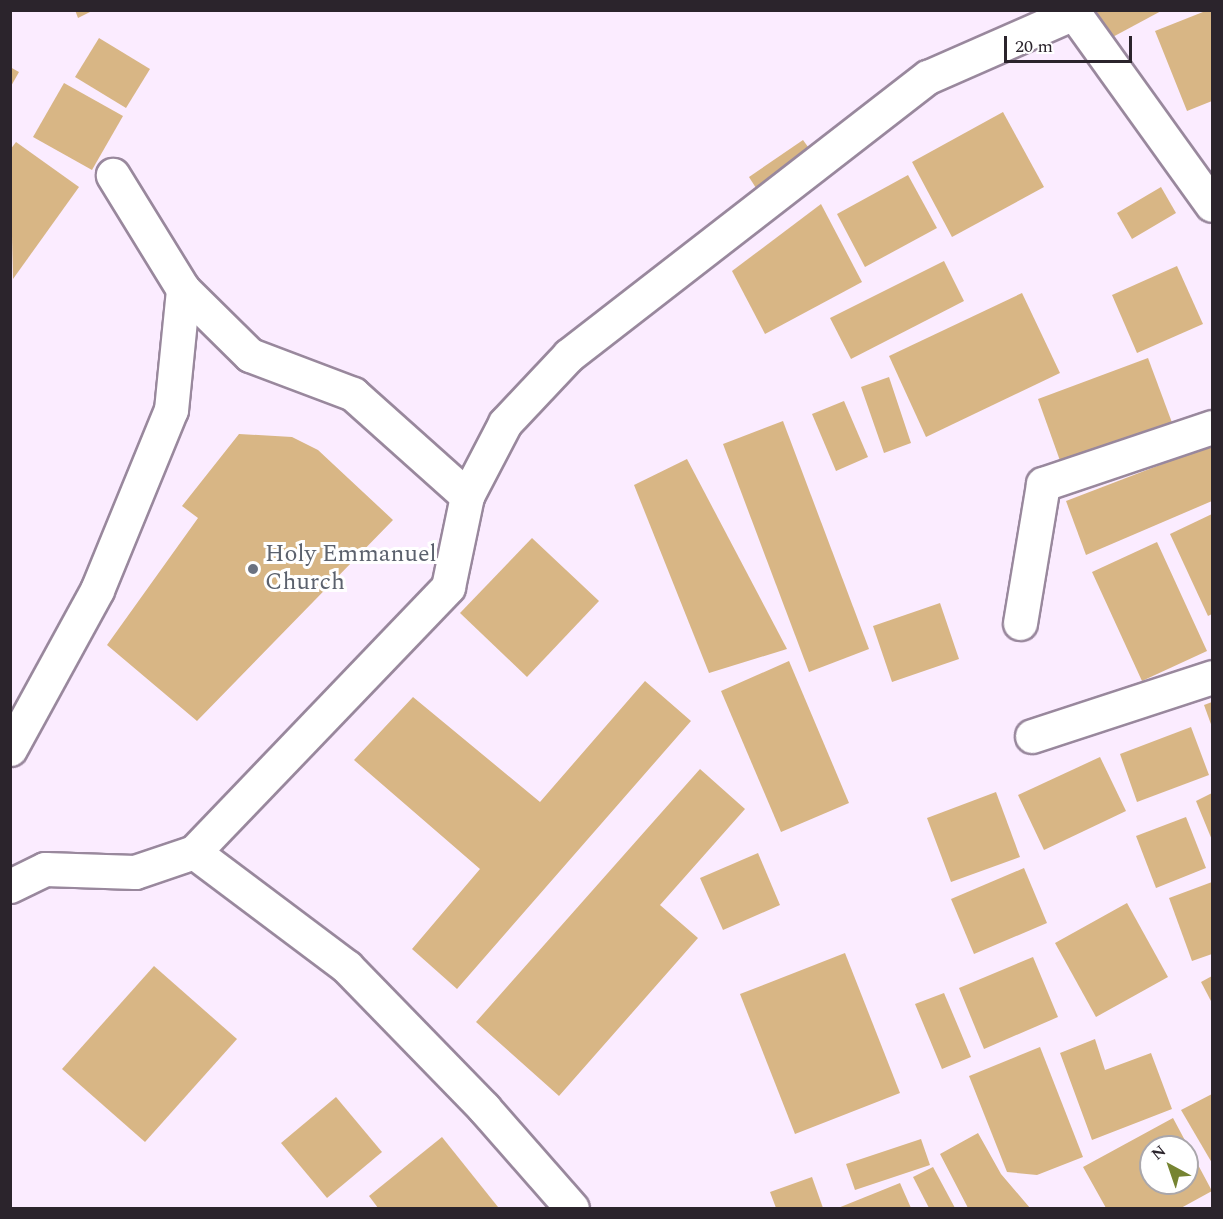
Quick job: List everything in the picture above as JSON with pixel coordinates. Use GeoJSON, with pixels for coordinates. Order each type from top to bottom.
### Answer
{"type":"FeatureCollection","features":[{"type":"Feature","properties":{"kind":"street"},"geometry":{"type":"LineString","coordinates":[[10,886],[45,869],[135,872],[194,852],[448,587],[467,496],[505,423],[569,355],[928,76],[1074,12],[1212,205]]}},
{"type":"Feature","properties":{"kind":"street"},"geometry":{"type":"LineString","coordinates":[[112,175],[183,289],[250,355],[353,394],[467,496]]}},
{"type":"Feature","properties":{"kind":"street"},"geometry":{"type":"LineString","coordinates":[[10,748],[97,590],[171,410],[183,289]]}},
{"type":"Feature","properties":{"kind":"street"},"geometry":{"type":"LineString","coordinates":[[1020,623],[1043,484],[1212,427]]}},
{"type":"Feature","properties":{"kind":"street"},"geometry":{"type":"LineString","coordinates":[[1032,736],[1212,677]]}},
{"type":"Feature","properties":{"kind":"street"},"geometry":{"type":"LineString","coordinates":[[194,852],[347,967],[484,1108],[572,1209]]}},
{"type":"Feature","properties":{"kind":"building"},"geometry":{"type":"Polygon","coordinates":[[[75,10],[94,10],[78,18],[75,10]]]}},
{"type":"Feature","properties":{"kind":"building"},"geometry":{"type":"Polygon","coordinates":[[[1096,10],[1163,10],[1109,39],[1096,10]]]}},
{"type":"Feature","properties":{"kind":"building"},"geometry":{"type":"Polygon","coordinates":[[[1212,10],[1212,101],[1187,111],[1155,31],[1212,10]]]}},
{"type":"Feature","properties":{"kind":"building"},"geometry":{"type":"Polygon","coordinates":[[[99,38],[150,69],[126,108],[75,77],[99,38]]]}},
{"type":"Feature","properties":{"kind":"building"},"geometry":{"type":"Polygon","coordinates":[[[10,67],[19,72],[10,88],[10,67]]]}},
{"type":"Feature","properties":{"kind":"building"},"geometry":{"type":"Polygon","coordinates":[[[64,83],[123,116],[92,170],[33,137],[64,83]]]}},
{"type":"Feature","properties":{"kind":"building"},"geometry":{"type":"Polygon","coordinates":[[[1003,112],[1044,187],[952,237],[912,162],[1003,112]]]}},
{"type":"Feature","properties":{"kind":"building"},"geometry":{"type":"Polygon","coordinates":[[[803,140],[816,158],[761,196],[749,177],[803,140]]]}},
{"type":"Feature","properties":{"kind":"building"},"geometry":{"type":"Polygon","coordinates":[[[16,142],[79,187],[13,279],[10,150],[16,142]]]}},
{"type":"Feature","properties":{"kind":"building"},"geometry":{"type":"Polygon","coordinates":[[[908,175],[937,228],[865,267],[837,214],[908,175]]]}},
{"type":"Feature","properties":{"kind":"building"},"geometry":{"type":"Polygon","coordinates":[[[1161,187],[1176,213],[1132,239],[1117,213],[1161,187]]]}},
{"type":"Feature","properties":{"kind":"building"},"geometry":{"type":"Polygon","coordinates":[[[821,204],[862,282],[765,334],[732,271],[821,204]]]}},
{"type":"Feature","properties":{"kind":"building"},"geometry":{"type":"Polygon","coordinates":[[[944,261],[964,301],[851,359],[830,318],[944,261]]]}},
{"type":"Feature","properties":{"kind":"building"},"geometry":{"type":"Polygon","coordinates":[[[1177,266],[1203,324],[1137,353],[1112,295],[1177,266]]]}},
{"type":"Feature","properties":{"kind":"building"},"geometry":{"type":"Polygon","coordinates":[[[1022,293],[1060,373],[926,437],[889,356],[1022,293]]]}},
{"type":"Feature","properties":{"kind":"building"},"geometry":{"type":"Polygon","coordinates":[[[1148,358],[1174,428],[1063,469],[1038,399],[1148,358]]]}},
{"type":"Feature","properties":{"kind":"building"},"geometry":{"type":"Polygon","coordinates":[[[889,377],[911,443],[884,453],[861,387],[889,377]]]}},
{"type":"Feature","properties":{"kind":"building"},"geometry":{"type":"Polygon","coordinates":[[[844,401],[868,457],[836,471],[812,414],[844,401]]]}},
{"type":"Feature","properties":{"kind":"building"},"geometry":{"type":"Polygon","coordinates":[[[783,421],[869,649],[809,672],[723,444],[783,421]]]}},
{"type":"Feature","properties":{"kind":"building","name":"Holy Emmanuel Church"},"geometry":{"type":"Polygon","coordinates":[[[239,434],[292,437],[318,450],[393,520],[197,721],[107,645],[198,518],[182,506],[239,434]]]}},
{"type":"Feature","properties":{"kind":"building"},"geometry":{"type":"Polygon","coordinates":[[[1212,445],[1212,501],[1086,555],[1066,501],[1212,445]]]}},
{"type":"Feature","properties":{"kind":"building"},"geometry":{"type":"Polygon","coordinates":[[[687,459],[787,649],[709,673],[634,485],[687,459]]]}},
{"type":"Feature","properties":{"kind":"building"},"geometry":{"type":"Polygon","coordinates":[[[1212,514],[1212,614],[1208,616],[1170,534],[1212,514]]]}},
{"type":"Feature","properties":{"kind":"building"},"geometry":{"type":"Polygon","coordinates":[[[532,538],[599,601],[527,677],[460,613],[532,538]]]}},
{"type":"Feature","properties":{"kind":"building"},"geometry":{"type":"Polygon","coordinates":[[[1157,542],[1207,651],[1142,681],[1092,572],[1157,542]]]}},
{"type":"Feature","properties":{"kind":"building"},"geometry":{"type":"Polygon","coordinates":[[[940,603],[959,659],[892,682],[873,626],[940,603]]]}},
{"type":"Feature","properties":{"kind":"building"},"geometry":{"type":"Polygon","coordinates":[[[789,661],[849,803],[781,832],[721,691],[789,661]]]}},
{"type":"Feature","properties":{"kind":"building"},"geometry":{"type":"Polygon","coordinates":[[[645,681],[691,721],[457,989],[412,949],[480,869],[354,760],[413,697],[540,802],[645,681]]]}},
{"type":"Feature","properties":{"kind":"building"},"geometry":{"type":"Polygon","coordinates":[[[1212,702],[1212,727],[1204,705],[1212,702]]]}},
{"type":"Feature","properties":{"kind":"building"},"geometry":{"type":"Polygon","coordinates":[[[1191,727],[1209,775],[1137,802],[1120,754],[1191,727]]]}},
{"type":"Feature","properties":{"kind":"building"},"geometry":{"type":"Polygon","coordinates":[[[1100,757],[1126,811],[1044,850],[1018,795],[1100,757]]]}},
{"type":"Feature","properties":{"kind":"building"},"geometry":{"type":"Polygon","coordinates":[[[700,769],[745,809],[660,905],[698,938],[559,1096],[476,1022],[700,769]]]}},
{"type":"Feature","properties":{"kind":"building"},"geometry":{"type":"Polygon","coordinates":[[[996,792],[1020,857],[951,882],[927,818],[996,792]]]}},
{"type":"Feature","properties":{"kind":"building"},"geometry":{"type":"Polygon","coordinates":[[[1212,793],[1212,840],[1196,801],[1212,793]]]}},
{"type":"Feature","properties":{"kind":"building"},"geometry":{"type":"Polygon","coordinates":[[[1186,817],[1206,868],[1156,888],[1136,836],[1186,817]]]}},
{"type":"Feature","properties":{"kind":"building"},"geometry":{"type":"Polygon","coordinates":[[[758,853],[780,905],[723,930],[700,878],[758,853]]]}},
{"type":"Feature","properties":{"kind":"building"},"geometry":{"type":"Polygon","coordinates":[[[1024,868],[1047,923],[974,954],[951,899],[1024,868]]]}},
{"type":"Feature","properties":{"kind":"building"},"geometry":{"type":"Polygon","coordinates":[[[1212,882],[1212,954],[1192,961],[1169,898],[1212,882]]]}},
{"type":"Feature","properties":{"kind":"building"},"geometry":{"type":"Polygon","coordinates":[[[1127,903],[1168,977],[1096,1017],[1055,943],[1127,903]]]}},
{"type":"Feature","properties":{"kind":"building"},"geometry":{"type":"Polygon","coordinates":[[[845,953],[900,1093],[795,1134],[740,994],[845,953]]]}},
{"type":"Feature","properties":{"kind":"building"},"geometry":{"type":"Polygon","coordinates":[[[1033,957],[1058,1017],[984,1049],[959,988],[1033,957]]]}},
{"type":"Feature","properties":{"kind":"building"},"geometry":{"type":"Polygon","coordinates":[[[154,966],[237,1039],[145,1142],[62,1069],[154,966]]]}},
{"type":"Feature","properties":{"kind":"building"},"geometry":{"type":"Polygon","coordinates":[[[1212,976],[1212,1003],[1201,982],[1212,976]]]}},
{"type":"Feature","properties":{"kind":"building"},"geometry":{"type":"Polygon","coordinates":[[[944,993],[971,1057],[942,1069],[915,1004],[944,993]]]}},
{"type":"Feature","properties":{"kind":"building"},"geometry":{"type":"Polygon","coordinates":[[[1095,1039],[1105,1070],[1151,1053],[1172,1109],[1092,1140],[1060,1053],[1095,1039]]]}},
{"type":"Feature","properties":{"kind":"building"},"geometry":{"type":"Polygon","coordinates":[[[1040,1047],[1083,1157],[1037,1175],[1007,1172],[969,1076],[1040,1047]]]}},
{"type":"Feature","properties":{"kind":"building"},"geometry":{"type":"Polygon","coordinates":[[[1212,1094],[1212,1163],[1199,1141],[1199,1135],[1196,1135],[1181,1110],[1212,1094]]]}},
{"type":"Feature","properties":{"kind":"building"},"geometry":{"type":"Polygon","coordinates":[[[336,1097],[382,1152],[327,1198],[281,1143],[336,1097]]]}},
{"type":"Feature","properties":{"kind":"building"},"geometry":{"type":"Polygon","coordinates":[[[1173,1118],[1182,1135],[1142,1135],[1173,1118]]]}},
{"type":"Feature","properties":{"kind":"building"},"geometry":{"type":"Polygon","coordinates":[[[978,1133],[1001,1174],[1030,1208],[968,1208],[940,1154],[978,1133]]]}},
{"type":"Feature","properties":{"kind":"building"},"geometry":{"type":"Polygon","coordinates":[[[442,1137],[498,1207],[378,1208],[369,1196],[442,1137]]]}},
{"type":"Feature","properties":{"kind":"building"},"geometry":{"type":"Polygon","coordinates":[[[1139,1137],[1139,1195],[1199,1195],[1199,1167],[1212,1191],[1181,1208],[1106,1208],[1083,1167],[1139,1137]]]}},
{"type":"Feature","properties":{"kind":"building"},"geometry":{"type":"Polygon","coordinates":[[[921,1139],[930,1165],[855,1190],[846,1164],[921,1139]]]}},
{"type":"Feature","properties":{"kind":"building"},"geometry":{"type":"Polygon","coordinates":[[[933,1167],[955,1208],[929,1208],[913,1177],[933,1167]]]}},
{"type":"Feature","properties":{"kind":"building"},"geometry":{"type":"Polygon","coordinates":[[[812,1177],[823,1208],[776,1208],[770,1192],[812,1177]]]}},
{"type":"Feature","properties":{"kind":"building"},"geometry":{"type":"Polygon","coordinates":[[[900,1183],[911,1208],[838,1208],[900,1183]]]}},
{"type":"Feature","properties":{"kind":"place","name":"Holy Emmanuel Church"},"geometry":{"type":"Point","coordinates":[253,569]}}]}
